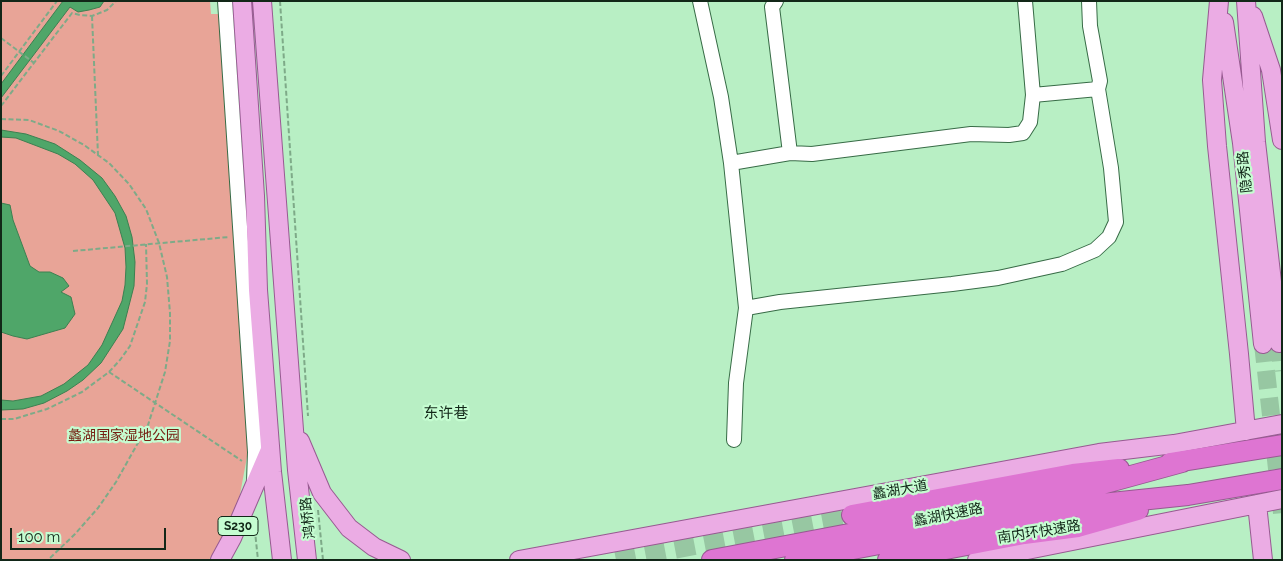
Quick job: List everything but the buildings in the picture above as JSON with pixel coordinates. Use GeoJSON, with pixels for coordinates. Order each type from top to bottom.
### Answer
{"type":"FeatureCollection","features":[{"type":"Feature","properties":{"kind":"highway"},"geometry":{"type":"LineString","coordinates":[[852,514],[1073,474],[1182,462],[1282,445]]}},
{"type":"Feature","properties":{"kind":"highway","name":"蠡湖快速路"},"geometry":{"type":"LineString","coordinates":[[712,560],[1076,491],[1182,462]]}},
{"type":"Feature","properties":{"kind":"highway"},"geometry":{"type":"LineString","coordinates":[[1188,495],[1282,479]]}},
{"type":"Feature","properties":{"kind":"highway","name":"蠡湖快速路"},"geometry":{"type":"LineString","coordinates":[[794,560],[1074,507],[1188,495]]}},
{"type":"Feature","properties":{"kind":"highway","name":"南内环快速路"},"geometry":{"type":"LineString","coordinates":[[888,560],[1024,534],[1078,527],[1188,495]]}},
{"type":"Feature","properties":{"kind":"main road"},"geometry":{"type":"LineString","coordinates":[[242,1],[255,196],[258,290],[270,450],[282,560]]}},
{"type":"Feature","properties":{"kind":"main road"},"geometry":{"type":"LineString","coordinates":[[262,1],[301,422],[307,560]]}},
{"type":"Feature","properties":{"kind":"main road"},"geometry":{"type":"LineString","coordinates":[[1220,1],[1212,80],[1246,431]]}},
{"type":"Feature","properties":{"kind":"main road","name":"隐秀路"},"geometry":{"type":"LineString","coordinates":[[1220,1],[1271,344],[1247,1]]}},
{"type":"Feature","properties":{"kind":"main road"},"geometry":{"type":"LineString","coordinates":[[1247,1],[1271,70],[1282,140]]}},
{"type":"Feature","properties":{"kind":"main road"},"geometry":{"type":"LineString","coordinates":[[301,422],[322,493],[349,528],[374,547],[401,560]]}},
{"type":"Feature","properties":{"kind":"main road","name":"蠡湖大道"},"geometry":{"type":"LineString","coordinates":[[520,560],[1099,453],[1174,444],[1282,424]]}},
{"type":"Feature","properties":{"kind":"main road","name":"S230"},"geometry":{"type":"LineString","coordinates":[[220,560],[254,490],[270,450]]}},
{"type":"Feature","properties":{"kind":"main road"},"geometry":{"type":"LineString","coordinates":[[976,560],[1282,499]]}},
{"type":"Feature","properties":{"kind":"main road"},"geometry":{"type":"LineString","coordinates":[[1257,504],[1263,560]]}},
{"type":"Feature","properties":{"kind":"street"},"geometry":{"type":"LineString","coordinates":[[225,1],[255,452],[254,490]]}},
{"type":"Feature","properties":{"kind":"street"},"geometry":{"type":"LineString","coordinates":[[700,1],[721,97],[731,163],[746,308],[736,383],[734,440]]}},
{"type":"Feature","properties":{"kind":"street"},"geometry":{"type":"LineString","coordinates":[[776,1],[772,6],[790,153]]}},
{"type":"Feature","properties":{"kind":"street"},"geometry":{"type":"LineString","coordinates":[[731,163],[790,153],[812,154],[971,134],[1009,136],[1023,133],[1030,122],[1033,95],[1025,1]]}},
{"type":"Feature","properties":{"kind":"street"},"geometry":{"type":"LineString","coordinates":[[746,308],[780,302],[998,278],[1062,264],[1095,250],[1110,237],[1116,222],[1111,168],[1098,89],[1100,81],[1090,26],[1089,1]]}},
{"type":"Feature","properties":{"kind":"street"},"geometry":{"type":"LineString","coordinates":[[1033,95],[1098,89]]}},
{"type":"Feature","properties":{"kind":"path"},"geometry":{"type":"LineString","coordinates":[[1,106],[72,13],[92,16],[107,10],[116,1]]}},
{"type":"Feature","properties":{"kind":"path"},"geometry":{"type":"LineString","coordinates":[[280,1],[301,422]]}},
{"type":"Feature","properties":{"kind":"path"},"geometry":{"type":"LineString","coordinates":[[1,76],[56,2]]}},
{"type":"Feature","properties":{"kind":"path"},"geometry":{"type":"LineString","coordinates":[[92,16],[98,155]]}},
{"type":"Feature","properties":{"kind":"path"},"geometry":{"type":"LineString","coordinates":[[1,38],[34,63]]}},
{"type":"Feature","properties":{"kind":"path"},"geometry":{"type":"LineString","coordinates":[[1,119],[29,120],[59,131],[109,163],[129,184],[146,209],[160,242],[167,277],[170,341],[165,372],[148,425],[116,482],[98,508],[48,560]]}},
{"type":"Feature","properties":{"kind":"path"},"geometry":{"type":"LineString","coordinates":[[73,251],[241,236]]}},
{"type":"Feature","properties":{"kind":"path"},"geometry":{"type":"LineString","coordinates":[[1,419],[14,419],[47,409],[82,392],[109,372],[120,360],[130,346],[145,302],[147,284],[146,244]]}},
{"type":"Feature","properties":{"kind":"path"},"geometry":{"type":"LineString","coordinates":[[109,372],[254,469]]}},
{"type":"Feature","properties":{"kind":"path","name":"鸿桥路"},"geometry":{"type":"LineString","coordinates":[[317,502],[323,560]]}},
{"type":"Feature","properties":{"kind":"path"},"geometry":{"type":"LineString","coordinates":[[253,514],[258,560]]}},
{"type":"Feature","properties":{"kind":"green space","name":"蠡湖国家湿地公园"},"geometry":{"type":"Polygon","coordinates":[[[1,1],[210,1],[211,14],[221,14],[249,446],[236,516],[209,560],[1,560],[1,1]]]}},
{"type":"Feature","properties":{"kind":"shaded area"},"geometry":{"type":"Polygon","coordinates":[[[63,1],[104,1],[100,7],[78,12],[70,7],[1,98],[1,84],[63,1]]]}},
{"type":"Feature","properties":{"kind":"shaded area"},"geometry":{"type":"Polygon","coordinates":[[[1,130],[26,134],[55,144],[80,160],[102,178],[126,216],[132,237],[135,262],[134,286],[123,329],[101,363],[83,380],[44,403],[23,409],[1,410],[1,400],[13,401],[41,396],[64,384],[88,365],[102,345],[122,301],[126,267],[125,248],[115,213],[93,180],[75,164],[58,154],[16,138],[1,137],[1,130]]]}},
{"type":"Feature","properties":{"kind":"shaded area"},"geometry":{"type":"Polygon","coordinates":[[[1,203],[10,205],[13,220],[30,266],[39,272],[50,272],[63,278],[69,286],[61,292],[71,297],[75,314],[65,328],[27,339],[1,332],[1,203]]]}},
{"type":"Feature","properties":{"kind":"tunnel"},"geometry":{"type":"LineString","coordinates":[[1279,343],[1282,371]]}},
{"type":"Feature","properties":{"kind":"tunnel"},"geometry":{"type":"LineString","coordinates":[[1263,344],[1282,513]]}},
{"type":"Feature","properties":{"kind":"tunnel"},"geometry":{"type":"LineString","coordinates":[[616,560],[852,515]]}},
{"type":"Feature","properties":{"kind":"district","name":"东许巷"},"geometry":{"type":"Point","coordinates":[446,413]}}]}
